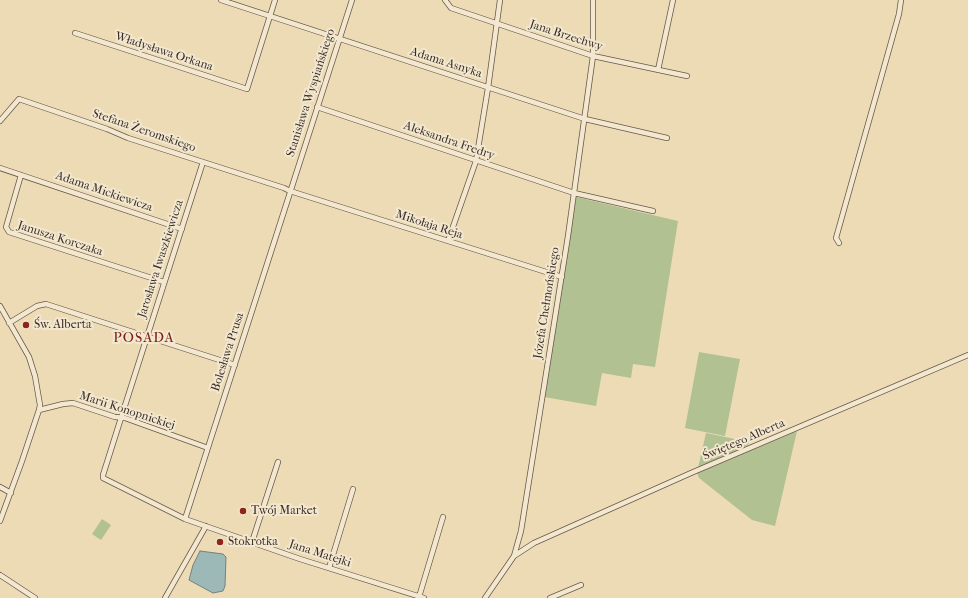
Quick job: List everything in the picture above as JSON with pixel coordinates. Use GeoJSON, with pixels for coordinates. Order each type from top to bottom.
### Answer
{"type":"FeatureCollection","features":[{"type":"Feature","properties":{"kind":"street","name":"Adama Asnyka"},"geometry":{"type":"LineString","coordinates":[[221,0],[585,119],[667,138]]}},
{"type":"Feature","properties":{"kind":"street"},"geometry":{"type":"LineString","coordinates":[[270,16],[275,0]]}},
{"type":"Feature","properties":{"kind":"street","name":"Stanisława Wyspiańskiego"},"geometry":{"type":"LineString","coordinates":[[290,191],[352,0]]}},
{"type":"Feature","properties":{"kind":"street","name":"Jana Brzechwy"},"geometry":{"type":"LineString","coordinates":[[446,0],[451,8],[593,56],[687,76]]}},
{"type":"Feature","properties":{"kind":"street"},"geometry":{"type":"LineString","coordinates":[[448,241],[476,161],[500,0]]}},
{"type":"Feature","properties":{"kind":"street","name":"Józefa Chełmońskiego"},"geometry":{"type":"LineString","coordinates":[[485,598],[514,556],[519,537],[535,449],[585,119],[593,56],[593,0]]}},
{"type":"Feature","properties":{"kind":"street"},"geometry":{"type":"LineString","coordinates":[[658,70],[673,0]]}},
{"type":"Feature","properties":{"kind":"street"},"geometry":{"type":"LineString","coordinates":[[839,243],[836,238],[899,14],[901,0]]}},
{"type":"Feature","properties":{"kind":"street","name":"Władysława Orkana"},"geometry":{"type":"LineString","coordinates":[[75,33],[247,89],[270,16]]}},
{"type":"Feature","properties":{"kind":"street","name":"Stefana Żeromskiego"},"geometry":{"type":"LineString","coordinates":[[0,122],[19,99],[128,138],[290,191]]}},
{"type":"Feature","properties":{"kind":"street","name":"Aleksandra Fredry"},"geometry":{"type":"LineString","coordinates":[[317,107],[574,193],[653,211]]}},
{"type":"Feature","properties":{"kind":"street","name":"Jarosława Iwaszkiewicza"},"geometry":{"type":"LineString","coordinates":[[103,477],[120,418],[203,162]]}},
{"type":"Feature","properties":{"kind":"street","name":"Adama Mickiewicza"},"geometry":{"type":"LineString","coordinates":[[0,168],[182,229]]}},
{"type":"Feature","properties":{"kind":"street","name":"Janusza Korczaka"},"geometry":{"type":"LineString","coordinates":[[21,175],[6,227],[8,232],[164,282]]}},
{"type":"Feature","properties":{"kind":"street","name":"Mikołaja Reja"},"geometry":{"type":"LineString","coordinates":[[290,191],[562,277]]}},
{"type":"Feature","properties":{"kind":"street","name":"Bolesława Prusa"},"geometry":{"type":"LineString","coordinates":[[185,519],[290,191]]}},
{"type":"Feature","properties":{"kind":"street"},"geometry":{"type":"LineString","coordinates":[[10,323],[37,306],[46,304],[235,365]]}},
{"type":"Feature","properties":{"kind":"street"},"geometry":{"type":"LineString","coordinates":[[0,306],[20,339],[31,361],[37,388],[39,410],[0,521]]}},
{"type":"Feature","properties":{"kind":"street","name":"Świętego Alberta"},"geometry":{"type":"LineString","coordinates":[[514,556],[529,545],[684,476],[968,355]]}},
{"type":"Feature","properties":{"kind":"street","name":"Marii Konopnickiej"},"geometry":{"type":"LineString","coordinates":[[39,410],[63,404],[74,404],[208,448]]}},
{"type":"Feature","properties":{"kind":"street"},"geometry":{"type":"LineString","coordinates":[[252,542],[278,462]]}},
{"type":"Feature","properties":{"kind":"street","name":"Jana Matejki"},"geometry":{"type":"LineString","coordinates":[[103,477],[185,519],[329,568],[422,597]]}},
{"type":"Feature","properties":{"kind":"street"},"geometry":{"type":"LineString","coordinates":[[0,486],[10,493]]}},
{"type":"Feature","properties":{"kind":"street"},"geometry":{"type":"LineString","coordinates":[[329,568],[353,490]]}},
{"type":"Feature","properties":{"kind":"street"},"geometry":{"type":"LineString","coordinates":[[422,597],[443,516]]}},
{"type":"Feature","properties":{"kind":"street"},"geometry":{"type":"LineString","coordinates":[[165,598],[206,526]]}},
{"type":"Feature","properties":{"kind":"street"},"geometry":{"type":"LineString","coordinates":[[519,537],[523,543],[529,545]]}},
{"type":"Feature","properties":{"kind":"street"},"geometry":{"type":"LineString","coordinates":[[0,575],[35,598]]}},
{"type":"Feature","properties":{"kind":"street"},"geometry":{"type":"LineString","coordinates":[[550,598],[581,584]]}},
{"type":"Feature","properties":{"kind":"green space"},"geometry":{"type":"Polygon","coordinates":[[[576,197],[678,221],[655,367],[633,364],[631,378],[602,373],[596,406],[544,397],[576,197]]]}},
{"type":"Feature","properties":{"kind":"green space"},"geometry":{"type":"Polygon","coordinates":[[[699,352],[740,359],[725,436],[685,428],[699,352]]]}},
{"type":"Feature","properties":{"kind":"green space"},"geometry":{"type":"Polygon","coordinates":[[[797,431],[775,526],[752,520],[699,478],[697,473],[797,431]]]}},
{"type":"Feature","properties":{"kind":"green space"},"geometry":{"type":"Polygon","coordinates":[[[706,433],[749,442],[748,445],[698,468],[706,433]]]}},
{"type":"Feature","properties":{"kind":"green space"},"geometry":{"type":"Polygon","coordinates":[[[102,519],[111,525],[101,540],[92,534],[102,519]]]}},
{"type":"Feature","properties":{"kind":"water"},"geometry":{"type":"Polygon","coordinates":[[[200,551],[223,554],[226,557],[225,586],[223,591],[213,593],[189,580],[193,565],[200,551]]]}},
{"type":"Feature","properties":{"kind":"place","name":"Św. Alberta"},"geometry":{"type":"Point","coordinates":[26,325]}},
{"type":"Feature","properties":{"kind":"place","name":"Twój Market"},"geometry":{"type":"Point","coordinates":[243,511]}},
{"type":"Feature","properties":{"kind":"place","name":"Stokrotka"},"geometry":{"type":"Point","coordinates":[220,542]}},
{"type":"Feature","properties":{"kind":"district","name":"POSADA"},"geometry":{"type":"Point","coordinates":[144,339]}}]}
